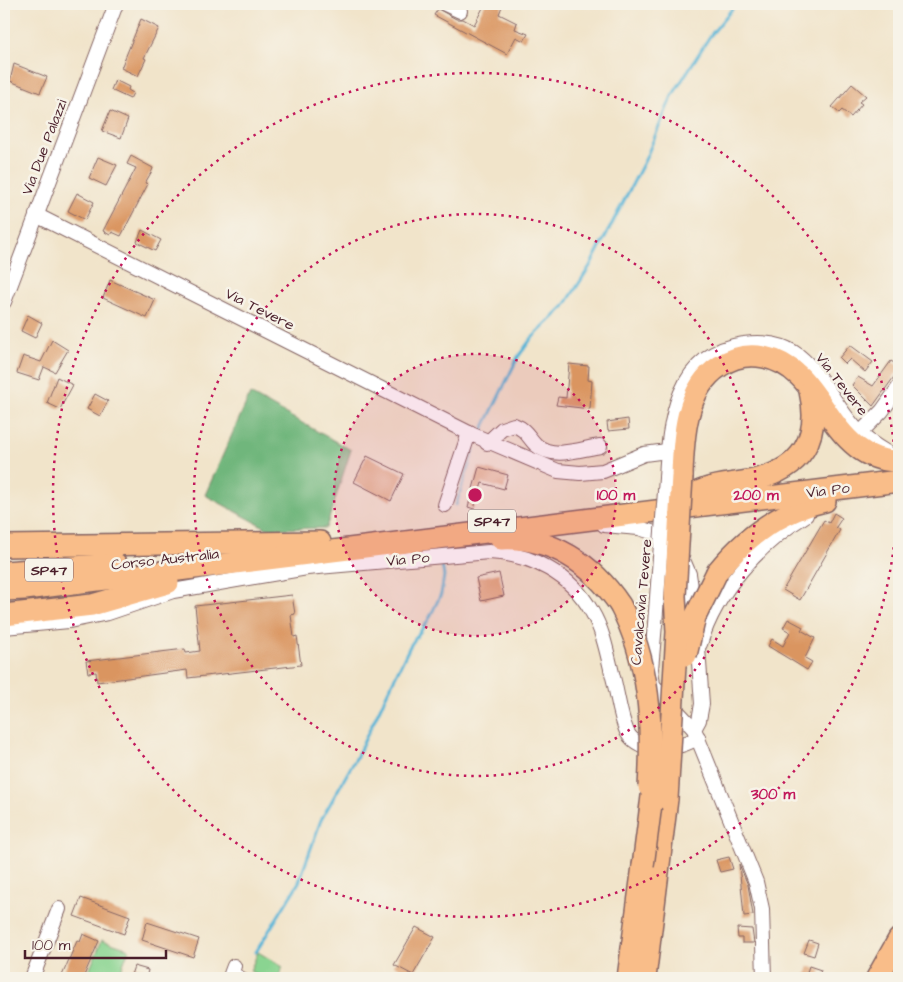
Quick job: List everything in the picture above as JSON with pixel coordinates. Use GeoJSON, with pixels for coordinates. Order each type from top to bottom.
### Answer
{"type":"FeatureCollection","features":[{"type":"Feature","properties":{"kind":"highway"},"geometry":{"type":"LineString","coordinates":[[667,799],[677,632],[674,477],[693,400],[702,383],[720,366],[742,357],[758,356],[771,358],[789,366],[810,388],[845,436],[856,447],[882,460],[899,460]]}},
{"type":"Feature","properties":{"kind":"highway","name":"Via Po"},"geometry":{"type":"LineString","coordinates":[[810,388],[814,414],[813,426],[807,445],[795,461],[778,472],[764,477],[704,488],[691,496],[899,470]]}},
{"type":"Feature","properties":{"kind":"highway","name":"Via Po"},"geometry":{"type":"LineString","coordinates":[[281,559],[560,522],[899,481]]}},
{"type":"Feature","properties":{"kind":"highway"},"geometry":{"type":"LineString","coordinates":[[645,978],[682,672],[700,603],[717,572],[738,548],[766,524],[796,509],[834,498],[899,486]]}},
{"type":"Feature","properties":{"kind":"highway","name":"Via Po"},"geometry":{"type":"LineString","coordinates":[[325,542],[658,500]]}},
{"type":"Feature","properties":{"kind":"highway"},"geometry":{"type":"LineString","coordinates":[[384,545],[506,539],[532,542],[556,549],[583,563],[597,576],[620,605],[637,642],[645,671],[649,706],[651,759],[643,866]]}},
{"type":"Feature","properties":{"kind":"highway","name":"SP47"},"geometry":{"type":"LineString","coordinates":[[4,546],[325,542]]}},
{"type":"Feature","properties":{"kind":"highway","name":"Corso Australia"},"geometry":{"type":"LineString","coordinates":[[4,572],[94,567],[325,542]]}},
{"type":"Feature","properties":{"kind":"highway","name":"SP47"},"geometry":{"type":"LineString","coordinates":[[4,615],[92,605],[165,583],[281,559]]}},
{"type":"Feature","properties":{"kind":"highway","name":"Corso Australia"},"geometry":{"type":"LineString","coordinates":[[4,590],[281,559]]}},
{"type":"Feature","properties":{"kind":"highway"},"geometry":{"type":"LineString","coordinates":[[628,978],[655,780],[668,631],[675,597]]}},
{"type":"Feature","properties":{"kind":"highway","name":"SP47"},"geometry":{"type":"LineString","coordinates":[[4,611],[28,611]]}},
{"type":"Feature","properties":{"kind":"highway"},"geometry":{"type":"LineString","coordinates":[[876,978],[899,939]]}},
{"type":"Feature","properties":{"kind":"street","name":"Via Due Palazzi"},"geometry":{"type":"LineString","coordinates":[[4,302],[116,4]]}},
{"type":"Feature","properties":{"kind":"street"},"geometry":{"type":"LineString","coordinates":[[445,4],[460,11]]}},
{"type":"Feature","properties":{"kind":"street","name":"Via Tevere"},"geometry":{"type":"LineString","coordinates":[[36,215],[469,433],[558,472],[603,471],[652,452],[667,451],[674,409],[686,381],[694,370],[712,354],[737,344],[752,343],[775,345],[797,355],[809,366],[860,433],[873,444],[899,460]]}},
{"type":"Feature","properties":{"kind":"street","name":"Via Tevere"},"geometry":{"type":"LineString","coordinates":[[860,433],[882,411],[899,387]]}},
{"type":"Feature","properties":{"kind":"street"},"geometry":{"type":"LineString","coordinates":[[488,442],[502,429],[514,425],[525,430],[542,450],[552,453],[600,446]]}},
{"type":"Feature","properties":{"kind":"street"},"geometry":{"type":"LineString","coordinates":[[446,504],[469,433]]}},
{"type":"Feature","properties":{"kind":"street","name":"Cavalcavia Tevere"},"geometry":{"type":"LineString","coordinates":[[667,451],[674,477],[651,669],[653,685],[696,733]]}},
{"type":"Feature","properties":{"kind":"street"},"geometry":{"type":"LineString","coordinates":[[698,652],[714,609],[758,553],[780,532],[834,498]]}},
{"type":"Feature","properties":{"kind":"street"},"geometry":{"type":"LineString","coordinates":[[560,522],[613,524],[639,528],[661,535],[673,545],[689,574],[696,620],[702,704],[696,733],[756,882],[762,908],[764,978]]}},
{"type":"Feature","properties":{"kind":"street","name":"Via Po"},"geometry":{"type":"LineString","coordinates":[[4,627],[76,619],[108,613],[172,591],[307,568],[452,555],[509,553],[530,559],[553,570],[576,591],[593,612],[605,647],[622,717],[628,733],[637,744],[657,748],[685,746],[696,733]]}},
{"type":"Feature","properties":{"kind":"street"},"geometry":{"type":"LineString","coordinates":[[32,978],[59,910]]}},
{"type":"Feature","properties":{"kind":"green space"},"geometry":{"type":"Polygon","coordinates":[[[250,394],[351,450],[326,528],[268,529],[205,495],[250,394]]]}},
{"type":"Feature","properties":{"kind":"green space"},"geometry":{"type":"Polygon","coordinates":[[[102,940],[129,949],[118,978],[86,978],[102,940]]]}},
{"type":"Feature","properties":{"kind":"green space"},"geometry":{"type":"Polygon","coordinates":[[[258,952],[283,967],[278,978],[263,978],[250,971],[258,952]]]}},
{"type":"Feature","properties":{"kind":"building"},"geometry":{"type":"Polygon","coordinates":[[[485,4],[503,4],[499,14],[517,23],[515,29],[528,34],[524,41],[516,37],[507,54],[434,15],[438,9],[456,19],[463,19],[474,25],[485,4]]]}},
{"type":"Feature","properties":{"kind":"building"},"geometry":{"type":"Polygon","coordinates":[[[141,19],[159,28],[144,58],[146,59],[138,76],[121,68],[141,19]]]}},
{"type":"Feature","properties":{"kind":"building"},"geometry":{"type":"Polygon","coordinates":[[[14,64],[47,77],[40,93],[10,81],[14,64]]]}},
{"type":"Feature","properties":{"kind":"building"},"geometry":{"type":"Polygon","coordinates":[[[115,80],[129,87],[128,90],[133,93],[130,99],[111,90],[115,80]]]}},
{"type":"Feature","properties":{"kind":"building"},"geometry":{"type":"Polygon","coordinates":[[[852,84],[866,96],[859,102],[862,104],[851,117],[842,110],[839,113],[832,107],[852,84]]]}},
{"type":"Feature","properties":{"kind":"building"},"geometry":{"type":"Polygon","coordinates":[[[110,111],[128,119],[121,138],[102,131],[110,111]]]}},
{"type":"Feature","properties":{"kind":"building"},"geometry":{"type":"Polygon","coordinates":[[[131,156],[153,168],[145,183],[148,184],[121,236],[112,232],[110,235],[103,231],[136,168],[127,164],[131,156]]]}},
{"type":"Feature","properties":{"kind":"building"},"geometry":{"type":"Polygon","coordinates":[[[98,157],[117,165],[106,186],[89,178],[98,157]]]}},
{"type":"Feature","properties":{"kind":"building"},"geometry":{"type":"Polygon","coordinates":[[[77,193],[94,202],[85,220],[68,211],[77,193]]]}},
{"type":"Feature","properties":{"kind":"building"},"geometry":{"type":"Polygon","coordinates":[[[142,230],[161,240],[155,251],[137,242],[142,230]]]}},
{"type":"Feature","properties":{"kind":"building"},"geometry":{"type":"Polygon","coordinates":[[[110,280],[155,300],[147,318],[103,298],[110,280]]]}},
{"type":"Feature","properties":{"kind":"building"},"geometry":{"type":"Polygon","coordinates":[[[28,315],[42,323],[35,338],[21,331],[28,315]]]}},
{"type":"Feature","properties":{"kind":"building"},"geometry":{"type":"Polygon","coordinates":[[[52,340],[68,350],[55,372],[44,367],[39,380],[17,373],[23,356],[41,362],[52,340]]]}},
{"type":"Feature","properties":{"kind":"building"},"geometry":{"type":"Polygon","coordinates":[[[850,345],[873,362],[865,372],[850,359],[845,364],[839,358],[850,345]]]}},
{"type":"Feature","properties":{"kind":"building"},"geometry":{"type":"Polygon","coordinates":[[[891,361],[899,366],[899,370],[873,406],[852,385],[858,377],[873,386],[891,361]]]}},
{"type":"Feature","properties":{"kind":"building"},"geometry":{"type":"Polygon","coordinates":[[[569,364],[589,366],[588,380],[592,381],[590,409],[556,405],[558,397],[566,398],[569,364]]]}},
{"type":"Feature","properties":{"kind":"building"},"geometry":{"type":"Polygon","coordinates":[[[57,377],[73,385],[60,409],[47,403],[57,377]]]}},
{"type":"Feature","properties":{"kind":"building"},"geometry":{"type":"Polygon","coordinates":[[[95,394],[108,401],[100,416],[87,409],[95,394]]]}},
{"type":"Feature","properties":{"kind":"building"},"geometry":{"type":"Polygon","coordinates":[[[628,419],[629,429],[608,431],[607,422],[628,419]]]}},
{"type":"Feature","properties":{"kind":"building"},"geometry":{"type":"Polygon","coordinates":[[[367,456],[404,474],[391,501],[354,482],[367,456]]]}},
{"type":"Feature","properties":{"kind":"building"},"geometry":{"type":"Polygon","coordinates":[[[479,467],[508,475],[504,489],[482,483],[474,509],[468,507],[479,467]]]}},
{"type":"Feature","properties":{"kind":"building"},"geometry":{"type":"Polygon","coordinates":[[[834,513],[842,518],[836,527],[840,530],[800,600],[783,590],[824,520],[829,523],[834,513]]]}},
{"type":"Feature","properties":{"kind":"building"},"geometry":{"type":"Polygon","coordinates":[[[499,573],[504,596],[481,601],[476,578],[499,573]]]}},
{"type":"Feature","properties":{"kind":"building"},"geometry":{"type":"Polygon","coordinates":[[[292,595],[295,614],[291,615],[294,637],[297,636],[301,665],[188,678],[187,670],[97,682],[96,672],[88,673],[86,661],[185,649],[186,653],[200,651],[195,606],[292,595]]]}},
{"type":"Feature","properties":{"kind":"building"},"geometry":{"type":"Polygon","coordinates":[[[788,619],[803,627],[801,630],[815,638],[805,658],[812,662],[807,670],[768,646],[772,639],[783,646],[790,632],[783,628],[788,619]]]}},
{"type":"Feature","properties":{"kind":"building"},"geometry":{"type":"Polygon","coordinates":[[[729,857],[733,869],[720,872],[716,860],[729,857]]]}},
{"type":"Feature","properties":{"kind":"building"},"geometry":{"type":"Polygon","coordinates":[[[739,864],[748,885],[753,915],[744,916],[739,864]]]}},
{"type":"Feature","properties":{"kind":"building"},"geometry":{"type":"Polygon","coordinates":[[[81,898],[130,916],[124,934],[74,916],[81,898]]]}},
{"type":"Feature","properties":{"kind":"building"},"geometry":{"type":"Polygon","coordinates":[[[147,922],[199,939],[193,957],[142,940],[147,922]]]}},
{"type":"Feature","properties":{"kind":"building"},"geometry":{"type":"Polygon","coordinates":[[[416,927],[435,937],[413,975],[394,965],[416,927]]]}},
{"type":"Feature","properties":{"kind":"building"},"geometry":{"type":"Polygon","coordinates":[[[737,928],[752,929],[754,943],[742,943],[742,938],[738,938],[737,928]]]}},
{"type":"Feature","properties":{"kind":"building"},"geometry":{"type":"Polygon","coordinates":[[[83,934],[99,941],[83,978],[61,978],[77,941],[80,942],[83,934]]]}},
{"type":"Feature","properties":{"kind":"building"},"geometry":{"type":"Polygon","coordinates":[[[809,940],[818,943],[814,956],[804,953],[809,940]]]}},
{"type":"Feature","properties":{"kind":"building"},"geometry":{"type":"Polygon","coordinates":[[[134,966],[148,970],[146,978],[130,978],[134,966]]]}},
{"type":"Feature","properties":{"kind":"building"},"geometry":{"type":"Polygon","coordinates":[[[809,966],[821,970],[818,978],[805,978],[809,966]]]}},
{"type":"Feature","properties":{"kind":"waterway"},"geometry":{"type":"LineString","coordinates":[[482,431],[518,357],[531,339],[564,307],[590,266],[645,160],[672,96],[710,36],[736,4]]}},
{"type":"Feature","properties":{"kind":"waterway"},"geometry":{"type":"LineString","coordinates":[[456,505],[474,450]]}},
{"type":"Feature","properties":{"kind":"waterway"},"geometry":{"type":"LineString","coordinates":[[256,952],[299,882],[321,820],[356,758],[410,646],[429,619],[441,594],[444,576],[442,565]]}}]}
